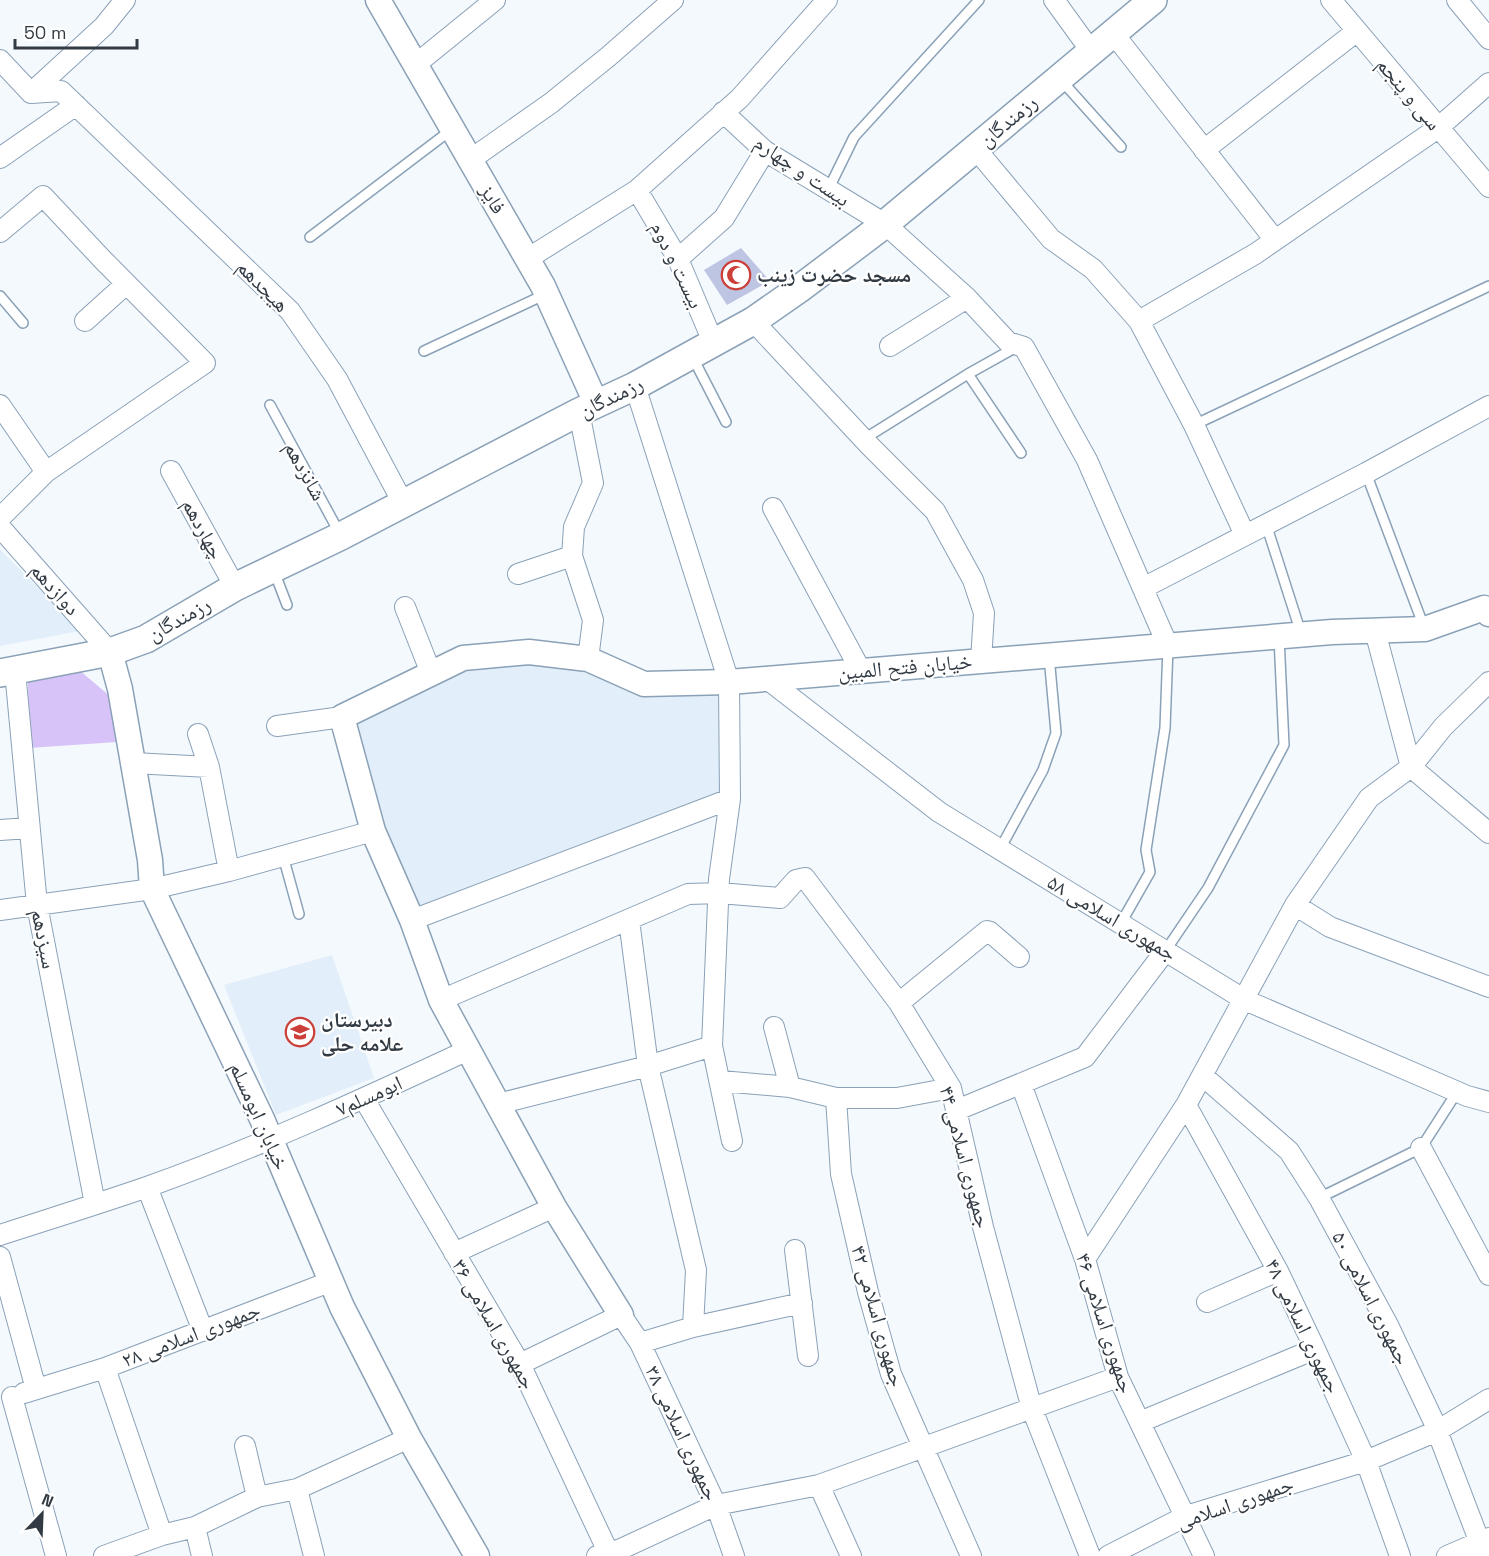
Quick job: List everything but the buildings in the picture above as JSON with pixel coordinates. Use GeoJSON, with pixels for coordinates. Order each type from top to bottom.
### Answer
{"type":"FeatureCollection","features":[{"type":"Feature","properties":{"kind":"main road","name":"رزمندگان"},"geometry":{"type":"LineString","coordinates":[[8,672],[110,652],[146,639],[235,587],[341,536],[635,386],[753,321],[885,224],[1153,0]]}},
{"type":"Feature","properties":{"kind":"street"},"geometry":{"type":"LineString","coordinates":[[0,60],[31,93],[104,26],[126,0]]}},
{"type":"Feature","properties":{"kind":"street","name":"فایز"},"geometry":{"type":"LineString","coordinates":[[378,0],[546,294],[588,408]]}},
{"type":"Feature","properties":{"kind":"street"},"geometry":{"type":"LineString","coordinates":[[415,65],[495,0]]}},
{"type":"Feature","properties":{"kind":"street"},"geometry":{"type":"LineString","coordinates":[[470,160],[551,103],[673,0]]}},
{"type":"Feature","properties":{"kind":"street"},"geometry":{"type":"LineString","coordinates":[[527,259],[638,190],[740,98],[827,0]]}},
{"type":"Feature","properties":{"kind":"street"},"geometry":{"type":"LineString","coordinates":[[1054,0],[1091,51]]}},
{"type":"Feature","properties":{"kind":"street","name":"سی و پنجم"},"geometry":{"type":"LineString","coordinates":[[1331,0],[1489,187]]}},
{"type":"Feature","properties":{"kind":"street"},"geometry":{"type":"LineString","coordinates":[[1457,0],[1489,39]]}},
{"type":"Feature","properties":{"kind":"street"},"geometry":{"type":"LineString","coordinates":[[1204,150],[1357,31]]}},
{"type":"Feature","properties":{"kind":"street"},"geometry":{"type":"LineString","coordinates":[[1113,33],[1275,240]]}},
{"type":"Feature","properties":{"kind":"street"},"geometry":{"type":"LineString","coordinates":[[1139,321],[1255,254],[1438,128],[1489,83]]}},
{"type":"Feature","properties":{"kind":"street","name":"هیجدهم"},"geometry":{"type":"LineString","coordinates":[[31,93],[61,91],[291,311],[337,379],[403,503]]}},
{"type":"Feature","properties":{"kind":"street"},"geometry":{"type":"LineString","coordinates":[[0,158],[76,105]]}},
{"type":"Feature","properties":{"kind":"street","name":"بیست و چهارم"},"geometry":{"type":"LineString","coordinates":[[723,112],[765,151],[885,224],[967,298],[1008,342],[1024,347],[1087,460],[1168,646]]}},
{"type":"Feature","properties":{"kind":"street"},"geometry":{"type":"LineString","coordinates":[[975,148],[1051,239],[1093,269],[1139,321],[1194,425],[1245,535]]}},
{"type":"Feature","properties":{"kind":"street"},"geometry":{"type":"LineString","coordinates":[[678,259],[724,218],[765,151]]}},
{"type":"Feature","properties":{"kind":"street","name":"بیست و دوم"},"geometry":{"type":"LineString","coordinates":[[638,190],[678,259],[702,349]]}},
{"type":"Feature","properties":{"kind":"street"},"geometry":{"type":"LineString","coordinates":[[0,232],[43,196],[205,363],[46,472],[0,518]]}},
{"type":"Feature","properties":{"kind":"street"},"geometry":{"type":"LineString","coordinates":[[85,321],[126,284]]}},
{"type":"Feature","properties":{"kind":"street"},"geometry":{"type":"LineString","coordinates":[[890,346],[967,298]]}},
{"type":"Feature","properties":{"kind":"street"},"geometry":{"type":"LineString","coordinates":[[753,321],[935,511],[973,580],[984,613],[981,661]]}},
{"type":"Feature","properties":{"kind":"street"},"geometry":{"type":"LineString","coordinates":[[635,386],[729,682],[730,799],[719,879],[712,1046],[732,1141]]}},
{"type":"Feature","properties":{"kind":"street"},"geometry":{"type":"LineString","coordinates":[[0,405],[46,472]]}},
{"type":"Feature","properties":{"kind":"street"},"geometry":{"type":"LineString","coordinates":[[1143,588],[1366,473],[1489,406]]}},
{"type":"Feature","properties":{"kind":"street"},"geometry":{"type":"LineString","coordinates":[[588,408],[593,483],[574,527],[572,556],[592,620],[588,659]]}},
{"type":"Feature","properties":{"kind":"street","name":"چهاردهم"},"geometry":{"type":"LineString","coordinates":[[171,471],[235,587]]}},
{"type":"Feature","properties":{"kind":"street"},"geometry":{"type":"LineString","coordinates":[[773,508],[861,671]]}},
{"type":"Feature","properties":{"kind":"street","name":"دوازدهم"},"geometry":{"type":"LineString","coordinates":[[0,527],[110,652]]}},
{"type":"Feature","properties":{"kind":"street"},"geometry":{"type":"LineString","coordinates":[[518,574],[572,556]]}},
{"type":"Feature","properties":{"kind":"street"},"geometry":{"type":"LineString","coordinates":[[405,608],[431,673]]}},
{"type":"Feature","properties":{"kind":"street","name":"خیابان فتح المبین"},"geometry":{"type":"LineString","coordinates":[[342,717],[463,658],[529,652],[588,659],[644,684],[729,682],[1290,636],[1425,629],[1487,610]]}},
{"type":"Feature","properties":{"kind":"street"},"geometry":{"type":"LineString","coordinates":[[1375,631],[1411,766],[1489,833]]}},
{"type":"Feature","properties":{"kind":"street","name":"خیابان ابومسلم"},"geometry":{"type":"LineString","coordinates":[[110,652],[120,689],[150,860],[152,889],[270,1140],[342,1307],[471,1554]]}},
{"type":"Feature","properties":{"kind":"street","name":"سیزدهم"},"geometry":{"type":"LineString","coordinates":[[8,672],[37,905],[95,1204]]}},
{"type":"Feature","properties":{"kind":"street","name":"جمهوری اسلامی ۵۸"},"geometry":{"type":"LineString","coordinates":[[767,679],[939,812],[1245,999],[1457,1092],[1489,1102]]}},
{"type":"Feature","properties":{"kind":"street"},"geometry":{"type":"LineString","coordinates":[[1084,1259],[1186,1105],[1295,905],[1369,798],[1411,766],[1443,727],[1489,682]]}},
{"type":"Feature","properties":{"kind":"street"},"geometry":{"type":"LineString","coordinates":[[277,726],[342,717],[373,831],[412,920],[441,1000],[554,1206],[621,1315],[520,1364]]}},
{"type":"Feature","properties":{"kind":"street"},"geometry":{"type":"LineString","coordinates":[[198,734],[209,767],[229,871]]}},
{"type":"Feature","properties":{"kind":"street"},"geometry":{"type":"LineString","coordinates":[[133,763],[209,767]]}},
{"type":"Feature","properties":{"kind":"street"},"geometry":{"type":"LineString","coordinates":[[412,920],[730,799]]}},
{"type":"Feature","properties":{"kind":"street"},"geometry":{"type":"LineString","coordinates":[[0,830],[29,828]]}},
{"type":"Feature","properties":{"kind":"street"},"geometry":{"type":"LineString","coordinates":[[0,910],[152,889],[229,871],[373,831]]}},
{"type":"Feature","properties":{"kind":"street","name":"جمهوری اسلامی ۴۴"},"geometry":{"type":"LineString","coordinates":[[720,894],[780,898],[796,880],[805,878],[899,1003],[951,1088],[983,1227],[1032,1409],[1090,1556]]}},
{"type":"Feature","properties":{"kind":"street"},"geometry":{"type":"LineString","coordinates":[[441,1000],[688,894],[720,894]]}},
{"type":"Feature","properties":{"kind":"street"},"geometry":{"type":"LineString","coordinates":[[1295,905],[1330,927],[1489,987]]}},
{"type":"Feature","properties":{"kind":"street"},"geometry":{"type":"LineString","coordinates":[[629,920],[648,1066],[696,1270],[693,1327]]}},
{"type":"Feature","properties":{"kind":"street"},"geometry":{"type":"LineString","coordinates":[[899,1003],[987,931],[1019,957]]}},
{"type":"Feature","properties":{"kind":"street"},"geometry":{"type":"LineString","coordinates":[[957,1110],[1085,1057],[1166,950]]}},
{"type":"Feature","properties":{"kind":"street"},"geometry":{"type":"LineString","coordinates":[[774,1027],[790,1087]]}},
{"type":"Feature","properties":{"kind":"street"},"geometry":{"type":"LineString","coordinates":[[498,1104],[648,1066],[712,1046]]}},
{"type":"Feature","properties":{"kind":"street","name":"ابومسلم۷"},"geometry":{"type":"LineString","coordinates":[[0,1235],[147,1187],[270,1140],[468,1050]]}},
{"type":"Feature","properties":{"kind":"street","name":"جمهوری اسلامی ۵۰"},"geometry":{"type":"LineString","coordinates":[[1203,1076],[1289,1150],[1319,1198],[1388,1325],[1437,1431],[1485,1545]]}},
{"type":"Feature","properties":{"kind":"street"},"geometry":{"type":"LineString","coordinates":[[721,1081],[790,1087],[836,1098],[897,1098],[951,1088]]}},
{"type":"Feature","properties":{"kind":"street","name":"جمهوری اسلامی ۴۶"},"geometry":{"type":"LineString","coordinates":[[1021,1084],[1084,1259],[1118,1377],[1204,1556]]}},
{"type":"Feature","properties":{"kind":"street","name":"جمهوری اسلامی ۴۲"},"geometry":{"type":"LineString","coordinates":[[836,1098],[841,1174],[868,1292],[891,1374],[971,1556]]}},
{"type":"Feature","properties":{"kind":"street","name":"جمهوری اسلامی ۳۶"},"geometry":{"type":"LineString","coordinates":[[364,1099],[520,1364],[605,1555]]}},
{"type":"Feature","properties":{"kind":"street","name":"جمهوری اسلامی ۴۸"},"geometry":{"type":"LineString","coordinates":[[1186,1105],[1278,1271],[1365,1461],[1400,1556]]}},
{"type":"Feature","properties":{"kind":"street"},"geometry":{"type":"LineString","coordinates":[[1421,1148],[1489,1275]]}},
{"type":"Feature","properties":{"kind":"street"},"geometry":{"type":"LineString","coordinates":[[147,1187],[203,1331]]}},
{"type":"Feature","properties":{"kind":"street"},"geometry":{"type":"LineString","coordinates":[[454,1253],[554,1206]]}},
{"type":"Feature","properties":{"kind":"street"},"geometry":{"type":"LineString","coordinates":[[795,1250],[808,1356]]}},
{"type":"Feature","properties":{"kind":"street"},"geometry":{"type":"LineString","coordinates":[[0,1257],[36,1389]]}},
{"type":"Feature","properties":{"kind":"street"},"geometry":{"type":"LineString","coordinates":[[1207,1302],[1278,1271]]}},
{"type":"Feature","properties":{"kind":"street","name":"جمهوری اسلامی ۲۸"},"geometry":{"type":"LineString","coordinates":[[162,1535],[105,1368],[332,1281]]}},
{"type":"Feature","properties":{"kind":"street"},"geometry":{"type":"LineString","coordinates":[[640,1343],[693,1327],[802,1303]]}},
{"type":"Feature","properties":{"kind":"street","name":"جمهوری اسلامی ۳۸"},"geometry":{"type":"LineString","coordinates":[[621,1315],[640,1343],[716,1505],[734,1556]]}},
{"type":"Feature","properties":{"kind":"street"},"geometry":{"type":"LineString","coordinates":[[1140,1422],[1315,1349]]}},
{"type":"Feature","properties":{"kind":"street"},"geometry":{"type":"LineString","coordinates":[[56,1556],[6,1399],[105,1368]]}},
{"type":"Feature","properties":{"kind":"street"},"geometry":{"type":"LineString","coordinates":[[605,1555],[716,1505],[819,1485],[1118,1377]]}},
{"type":"Feature","properties":{"kind":"street","name":"جمهوری اسلامی"},"geometry":{"type":"LineString","coordinates":[[1108,1556],[1186,1516],[1365,1461],[1437,1431],[1489,1399]]}},
{"type":"Feature","properties":{"kind":"street"},"geometry":{"type":"LineString","coordinates":[[104,1556],[162,1535],[195,1527],[257,1497],[297,1489],[409,1438]]}},
{"type":"Feature","properties":{"kind":"street"},"geometry":{"type":"LineString","coordinates":[[245,1446],[257,1497]]}},
{"type":"Feature","properties":{"kind":"street"},"geometry":{"type":"LineString","coordinates":[[819,1485],[851,1556]]}},
{"type":"Feature","properties":{"kind":"street"},"geometry":{"type":"LineString","coordinates":[[297,1489],[314,1556]]}},
{"type":"Feature","properties":{"kind":"street"},"geometry":{"type":"LineString","coordinates":[[195,1527],[202,1556]]}},
{"type":"Feature","properties":{"kind":"street"},"geometry":{"type":"LineString","coordinates":[[1447,1556],[1485,1545]]}},
{"type":"Feature","properties":{"kind":"lane"},"geometry":{"type":"LineString","coordinates":[[828,190],[854,137],[979,0]]}},
{"type":"Feature","properties":{"kind":"lane"},"geometry":{"type":"LineString","coordinates":[[1059,78],[1121,147]]}},
{"type":"Feature","properties":{"kind":"lane"},"geometry":{"type":"LineString","coordinates":[[310,237],[453,129]]}},
{"type":"Feature","properties":{"kind":"lane"},"geometry":{"type":"LineString","coordinates":[[1194,425],[1489,286]]}},
{"type":"Feature","properties":{"kind":"lane"},"geometry":{"type":"LineString","coordinates":[[423,351],[546,294]]}},
{"type":"Feature","properties":{"kind":"lane"},"geometry":{"type":"LineString","coordinates":[[0,296],[23,323]]}},
{"type":"Feature","properties":{"kind":"lane"},"geometry":{"type":"LineString","coordinates":[[864,439],[968,374],[1019,346]]}},
{"type":"Feature","properties":{"kind":"lane"},"geometry":{"type":"LineString","coordinates":[[702,349],[726,422]]}},
{"type":"Feature","properties":{"kind":"lane"},"geometry":{"type":"LineString","coordinates":[[968,374],[1021,453]]}},
{"type":"Feature","properties":{"kind":"lane","name":"شانزدهم"},"geometry":{"type":"LineString","coordinates":[[270,405],[341,536]]}},
{"type":"Feature","properties":{"kind":"lane"},"geometry":{"type":"LineString","coordinates":[[1366,473],[1425,629]]}},
{"type":"Feature","properties":{"kind":"lane"},"geometry":{"type":"LineString","coordinates":[[1166,950],[1208,888],[1284,745],[1290,636],[1266,524]]}},
{"type":"Feature","properties":{"kind":"lane"},"geometry":{"type":"LineString","coordinates":[[273,569],[287,605]]}},
{"type":"Feature","properties":{"kind":"lane"},"geometry":{"type":"LineString","coordinates":[[1121,923],[1150,872],[1146,850],[1165,728],[1168,646]]}},
{"type":"Feature","properties":{"kind":"lane"},"geometry":{"type":"LineString","coordinates":[[1000,849],[1043,770],[1056,733],[1049,656]]}},
{"type":"Feature","properties":{"kind":"lane"},"geometry":{"type":"LineString","coordinates":[[283,856],[299,914]]}},
{"type":"Feature","properties":{"kind":"lane"},"geometry":{"type":"LineString","coordinates":[[1319,1198],[1421,1148],[1457,1092]]}},
{"type":"Feature","properties":{"kind":"shaded area"},"geometry":{"type":"Polygon","coordinates":[[[0,549],[80,631],[0,646],[0,549]]]}},
{"type":"Feature","properties":{"kind":"shaded area"},"geometry":{"type":"Polygon","coordinates":[[[463,658],[588,659],[645,696],[729,682],[730,799],[408,911],[342,717],[463,658]]]}},
{"type":"Feature","properties":{"kind":"shaded area"},"geometry":{"type":"Polygon","coordinates":[[[79,670],[111,697],[117,742],[29,748],[28,682],[79,670]]]}},
{"type":"Feature","properties":{"kind":"shaded area","name":"دبیرستان علامه حلی"},"geometry":{"type":"Polygon","coordinates":[[[332,955],[374,1078],[276,1115],[224,985],[332,955]]]}},
{"type":"Feature","properties":{"kind":"place","name":"مسجد حضرت زینب"},"geometry":{"type":"Point","coordinates":[736,275]}},
{"type":"Feature","properties":{"kind":"place","name":"دبیرستان علامه حلی"},"geometry":{"type":"Point","coordinates":[300,1032]}}]}
